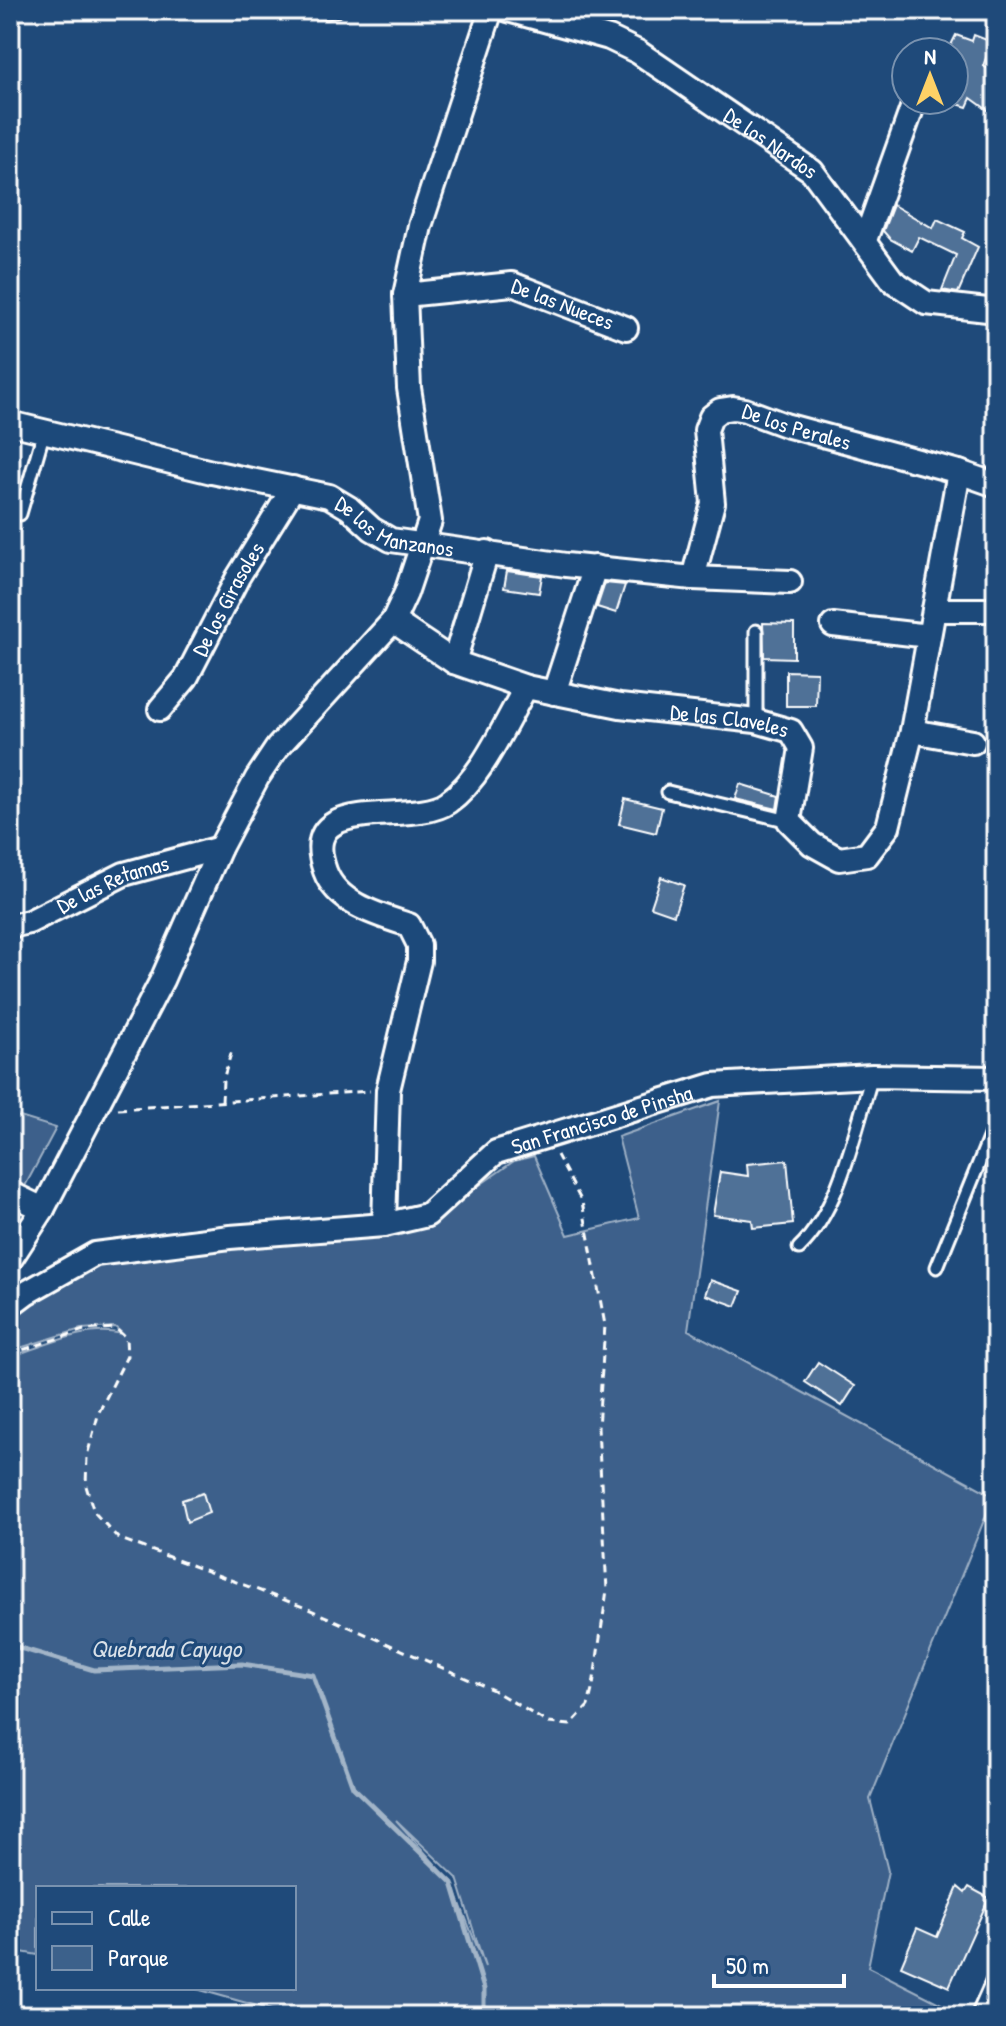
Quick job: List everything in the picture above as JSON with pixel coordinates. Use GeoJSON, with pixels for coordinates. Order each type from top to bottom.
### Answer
{"type":"FeatureCollection","features":[{"type":"Feature","properties":{"kind":"street"},"geometry":{"type":"LineString","coordinates":[[10,1260],[43,1209],[162,980],[238,811],[277,748],[393,621],[406,593],[430,521],[409,388],[405,295],[420,226],[491,10]]}},
{"type":"Feature","properties":{"kind":"street","name":"De los Nardos"},"geometry":{"type":"LineString","coordinates":[[508,10],[609,38],[638,52],[812,171],[893,281],[926,303],[996,311]]}},
{"type":"Feature","properties":{"kind":"street"},"geometry":{"type":"LineString","coordinates":[[865,240],[909,116]]}},
{"type":"Feature","properties":{"kind":"street","name":"De las Nueces"},"geometry":{"type":"LineString","coordinates":[[405,295],[512,284],[626,328]]}},
{"type":"Feature","properties":{"kind":"street","name":"De los Perales"},"geometry":{"type":"LineString","coordinates":[[693,578],[713,503],[706,430],[711,417],[720,410],[745,410],[785,425],[996,485]]}},
{"type":"Feature","properties":{"kind":"street","name":"De los Manzanos"},"geometry":{"type":"LineString","coordinates":[[10,423],[212,472],[329,496],[391,540],[566,565],[693,578],[790,582]]}},
{"type":"Feature","properties":{"kind":"street"},"geometry":{"type":"LineString","coordinates":[[789,821],[812,844],[839,859],[867,855],[888,827],[912,731],[959,472]]}},
{"type":"Feature","properties":{"kind":"street","name":"De los Girasoles"},"geometry":{"type":"LineString","coordinates":[[160,709],[186,678],[238,577],[293,488]]}},
{"type":"Feature","properties":{"kind":"street"},"geometry":{"type":"LineString","coordinates":[[454,662],[487,552]]}},
{"type":"Feature","properties":{"kind":"street"},"geometry":{"type":"LineString","coordinates":[[554,693],[595,567]]}},
{"type":"Feature","properties":{"kind":"street"},"geometry":{"type":"LineString","coordinates":[[934,610],[996,610]]}},
{"type":"Feature","properties":{"kind":"street","name":"De las Claveles"},"geometry":{"type":"LineString","coordinates":[[393,621],[454,662],[526,687],[620,706],[756,721],[791,731],[801,748],[789,821]]}},
{"type":"Feature","properties":{"kind":"street"},"geometry":{"type":"LineString","coordinates":[[833,625],[929,636]]}},
{"type":"Feature","properties":{"kind":"street"},"geometry":{"type":"LineString","coordinates":[[384,1225],[388,1090],[419,961],[419,945],[409,925],[343,898],[327,876],[319,855],[320,840],[325,830],[339,820],[426,810],[447,803],[478,771],[526,687]]}},
{"type":"Feature","properties":{"kind":"street"},"geometry":{"type":"LineString","coordinates":[[912,731],[973,742]]}},
{"type":"Feature","properties":{"kind":"street","name":"De las Retamas"},"geometry":{"type":"LineString","coordinates":[[10,926],[29,922],[124,874],[220,848]]}},
{"type":"Feature","properties":{"kind":"street","name":"San Francisco de Pinsha"},"geometry":{"type":"LineString","coordinates":[[10,1305],[95,1254],[230,1237],[384,1225],[427,1215],[496,1152],[713,1085],[872,1076],[996,1078]]}},
{"type":"Feature","properties":{"kind":"street"},"geometry":{"type":"LineString","coordinates":[[10,1193],[43,1209]]}},
{"type":"Feature","properties":{"kind":"lane"},"geometry":{"type":"LineString","coordinates":[[306,10],[337,10]]}},
{"type":"Feature","properties":{"kind":"lane"},"geometry":{"type":"LineString","coordinates":[[20,514],[44,431]]}},
{"type":"Feature","properties":{"kind":"lane"},"geometry":{"type":"LineString","coordinates":[[756,631],[756,721]]}},
{"type":"Feature","properties":{"kind":"lane"},"geometry":{"type":"LineString","coordinates":[[668,792],[789,821]]}},
{"type":"Feature","properties":{"kind":"lane"},"geometry":{"type":"LineString","coordinates":[[799,1248],[817,1228],[829,1205],[872,1076]]}},
{"type":"Feature","properties":{"kind":"lane"},"geometry":{"type":"LineString","coordinates":[[937,1267],[996,1121]]}},
{"type":"Feature","properties":{"kind":"lane"},"geometry":{"type":"LineString","coordinates":[[977,2016],[996,1973]]}},
{"type":"Feature","properties":{"kind":"path"},"geometry":{"type":"LineString","coordinates":[[222,1102],[223,1080],[232,1050]]}},
{"type":"Feature","properties":{"kind":"path"},"geometry":{"type":"LineString","coordinates":[[94,1111],[388,1090]]}},
{"type":"Feature","properties":{"kind":"path"},"geometry":{"type":"LineString","coordinates":[[10,1354],[84,1330],[115,1328],[126,1338],[127,1356],[99,1412],[87,1456],[86,1486],[94,1512],[118,1538],[306,1608],[493,1690],[548,1723],[570,1725],[588,1706],[607,1590],[598,1428],[605,1325],[582,1202],[547,1136]]}},
{"type":"Feature","properties":{"kind":"green space"},"geometry":{"type":"Polygon","coordinates":[[[720,1101],[688,1330],[994,1496],[870,1799],[888,1871],[868,1967],[965,2016],[293,2016],[200,1990],[296,1990],[296,1886],[36,1886],[36,1955],[10,1950],[10,1357],[82,1334],[111,1332],[124,1335],[115,1327],[81,1329],[10,1351],[10,1318],[99,1262],[430,1220],[514,1161],[534,1156],[568,1235],[639,1218],[618,1137],[720,1101]],[[396,1820],[452,1883],[485,1967],[457,1878],[396,1820]]]}},
{"type":"Feature","properties":{"kind":"green space"},"geometry":{"type":"Polygon","coordinates":[[[10,1114],[56,1128],[24,1188],[10,1181],[10,1114]]]}},
{"type":"Feature","properties":{"kind":"building"},"geometry":{"type":"Polygon","coordinates":[[[974,35],[992,42],[983,66],[996,73],[996,116],[971,98],[970,100],[970,40],[974,35]]]}},
{"type":"Feature","properties":{"kind":"building"},"geometry":{"type":"Polygon","coordinates":[[[893,205],[933,228],[937,219],[965,232],[962,238],[978,247],[958,293],[942,290],[956,255],[919,237],[912,251],[890,239],[883,231],[893,205]]]}},
{"type":"Feature","properties":{"kind":"building"},"geometry":{"type":"Polygon","coordinates":[[[507,571],[542,576],[539,593],[504,588],[507,571]]]}},
{"type":"Feature","properties":{"kind":"building"},"geometry":{"type":"Polygon","coordinates":[[[605,583],[625,585],[616,613],[597,607],[605,583]]]}},
{"type":"Feature","properties":{"kind":"building"},"geometry":{"type":"Polygon","coordinates":[[[763,623],[794,624],[794,658],[764,657],[763,623]]]}},
{"type":"Feature","properties":{"kind":"building"},"geometry":{"type":"Polygon","coordinates":[[[786,671],[817,672],[816,706],[786,706],[786,671]]]}},
{"type":"Feature","properties":{"kind":"building"},"geometry":{"type":"Polygon","coordinates":[[[740,784],[779,796],[777,809],[735,799],[740,784]]]}},
{"type":"Feature","properties":{"kind":"building"},"geometry":{"type":"Polygon","coordinates":[[[625,799],[662,808],[656,833],[619,824],[625,799]]]}},
{"type":"Feature","properties":{"kind":"building"},"geometry":{"type":"Polygon","coordinates":[[[661,877],[684,885],[674,915],[651,907],[661,877]]]}},
{"type":"Feature","properties":{"kind":"building"},"geometry":{"type":"Polygon","coordinates":[[[787,1160],[793,1224],[753,1228],[752,1220],[713,1215],[720,1172],[748,1176],[747,1164],[787,1160]]]}},
{"type":"Feature","properties":{"kind":"building"},"geometry":{"type":"Polygon","coordinates":[[[710,1280],[742,1291],[736,1306],[705,1295],[710,1280]]]}},
{"type":"Feature","properties":{"kind":"building"},"geometry":{"type":"Polygon","coordinates":[[[818,1362],[855,1386],[842,1406],[805,1382],[818,1362]]]}},
{"type":"Feature","properties":{"kind":"building"},"geometry":{"type":"Polygon","coordinates":[[[203,1493],[209,1513],[187,1522],[182,1500],[203,1493]]]}},
{"type":"Feature","properties":{"kind":"building"},"geometry":{"type":"Polygon","coordinates":[[[958,1887],[965,1893],[969,1887],[989,1898],[949,1987],[901,1966],[917,1928],[937,1937],[958,1887]]]}},
{"type":"Feature","properties":{"kind":"waterway","name":"Quebrada Cayugo"},"geometry":{"type":"LineString","coordinates":[[10,1645],[94,1670],[242,1664],[313,1675],[353,1787],[452,1883],[484,1989],[484,2016]]}}]}
